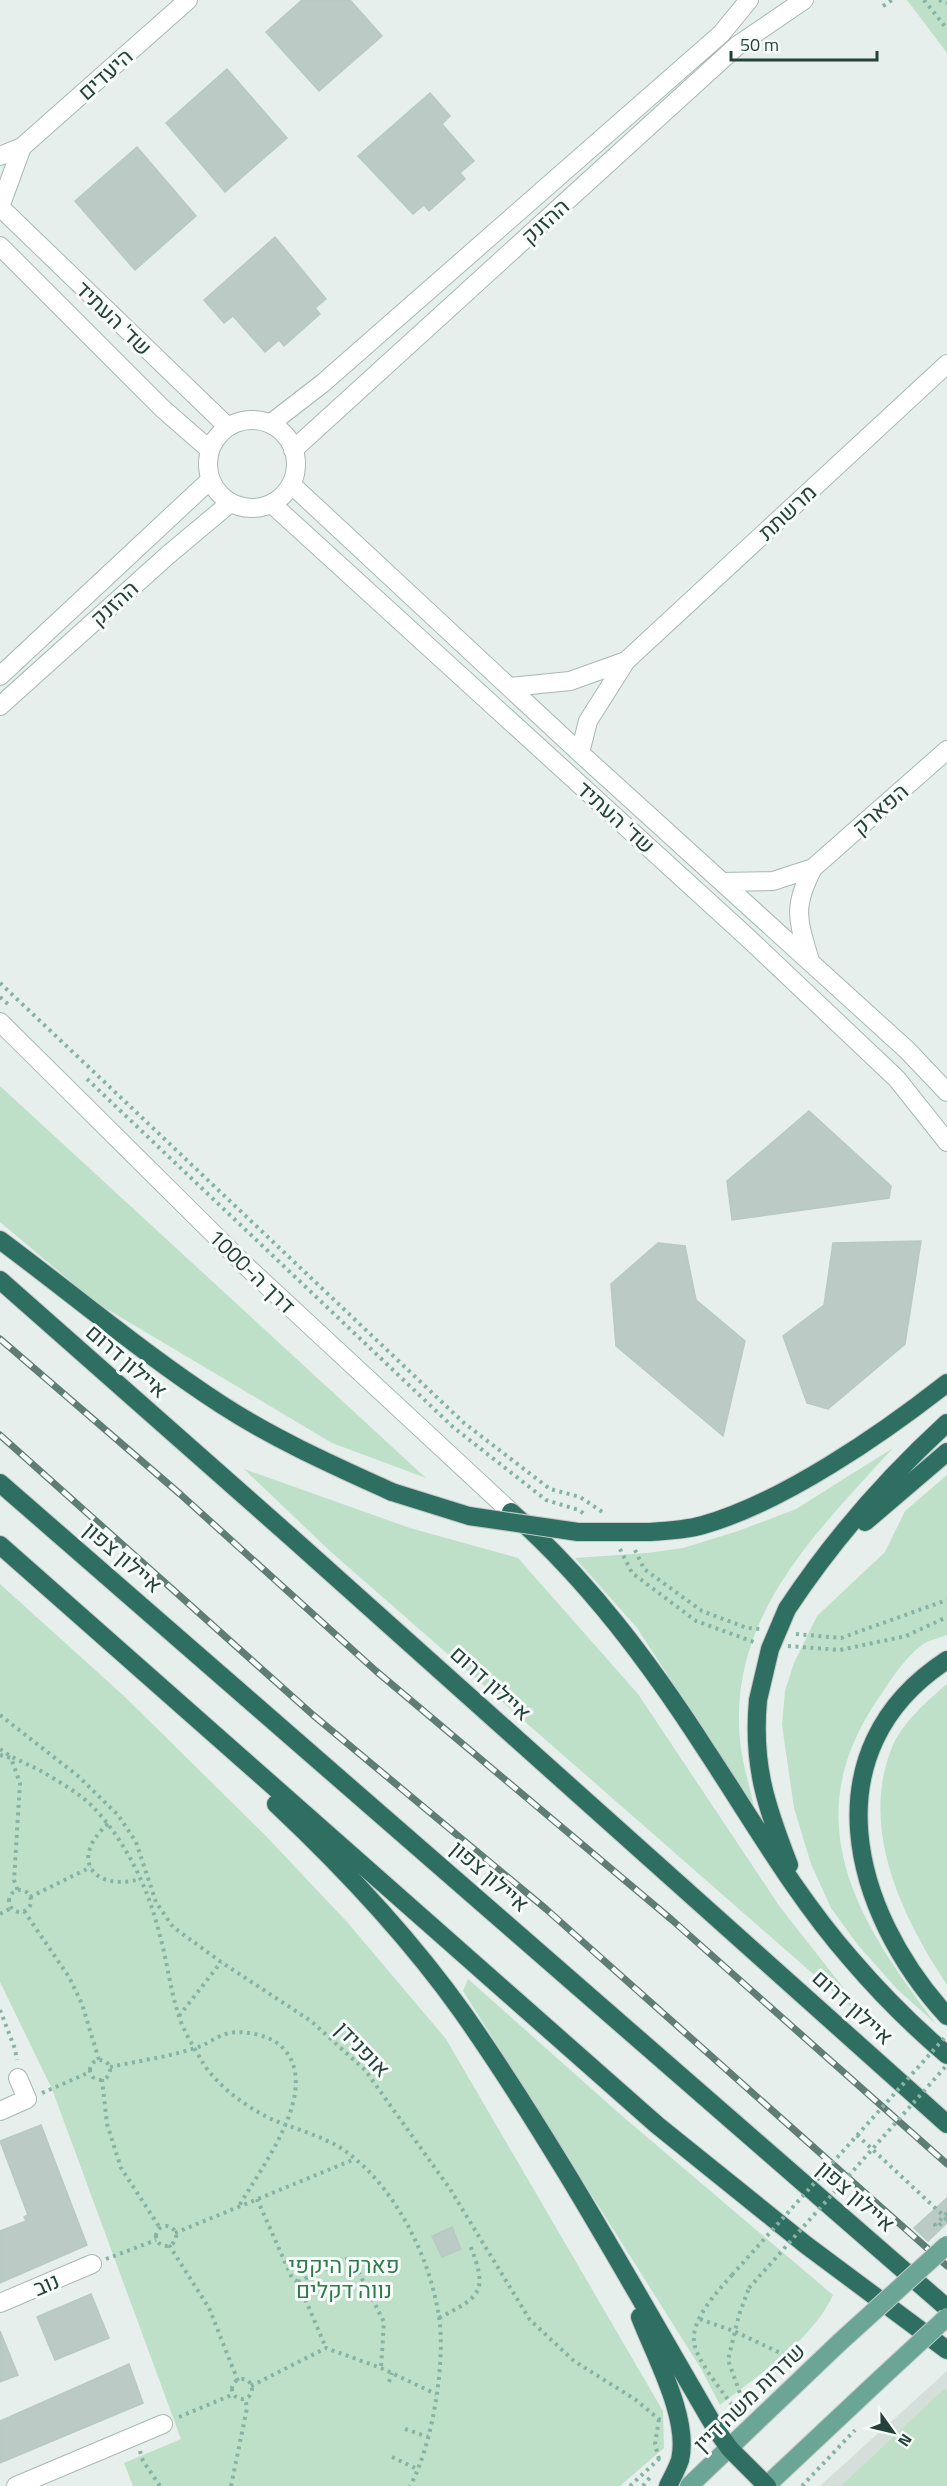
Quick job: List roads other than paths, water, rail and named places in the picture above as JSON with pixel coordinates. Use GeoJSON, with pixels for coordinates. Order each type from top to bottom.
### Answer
{"type":"FeatureCollection","features":[{"type":"Feature","properties":{"kind":"highway"},"geometry":{"type":"LineString","coordinates":[[0,1240],[131,1342],[224,1407],[300,1449],[392,1492],[469,1516],[578,1532],[649,1532],[703,1525],[764,1502],[857,1446],[947,1383]]}},
{"type":"Feature","properties":{"kind":"highway","name":"איילון דרום"},"geometry":{"type":"LineString","coordinates":[[0,1280],[947,2124]]}},
{"type":"Feature","properties":{"kind":"highway"},"geometry":{"type":"LineString","coordinates":[[800,1892],[773,1823],[759,1776],[756,1729],[758,1700],[770,1649],[787,1609],[825,1556],[904,1462],[947,1423]]}},
{"type":"Feature","properties":{"kind":"highway"},"geometry":{"type":"LineString","coordinates":[[825,1556],[947,1452]]}},
{"type":"Feature","properties":{"kind":"highway","name":"איילון צפון"},"geometry":{"type":"LineString","coordinates":[[0,1483],[947,2308]]}},
{"type":"Feature","properties":{"kind":"highway"},"geometry":{"type":"LineString","coordinates":[[511,1512],[550,1547],[607,1611],[663,1687],[800,1892],[850,1959],[890,2002],[947,2055]]}},
{"type":"Feature","properties":{"kind":"highway"},"geometry":{"type":"LineString","coordinates":[[0,1545],[108,1643],[334,1858],[421,1958],[507,2078],[730,2449],[767,2486]]}},
{"type":"Feature","properties":{"kind":"highway"},"geometry":{"type":"LineString","coordinates":[[108,1643],[339,1842],[433,1929],[657,2125],[806,2245],[947,2350]]}},
{"type":"Feature","properties":{"kind":"highway"},"geometry":{"type":"LineString","coordinates":[[947,1660],[909,1689],[890,1711],[876,1734],[865,1761],[858,1791],[857,1819],[867,1879],[880,1914],[907,1964],[947,2016]]}},
{"type":"Feature","properties":{"kind":"highway"},"geometry":{"type":"LineString","coordinates":[[620,2265],[679,2420],[680,2461],[668,2486]]}},
{"type":"Feature","properties":{"kind":"main road","name":"שדרות משה דיין"},"geometry":{"type":"LineString","coordinates":[[689,2486],[840,2342],[947,2245]]}},
{"type":"Feature","properties":{"kind":"main road"},"geometry":{"type":"LineString","coordinates":[[767,2486],[947,2317]]}},
{"type":"Feature","properties":{"kind":"street","name":"היעדים"},"geometry":{"type":"LineString","coordinates":[[0,156],[22,147],[188,0]]}},
{"type":"Feature","properties":{"kind":"street","name":"ההזנק"},"geometry":{"type":"LineString","coordinates":[[270,424],[323,383],[721,34],[749,0]]}},
{"type":"Feature","properties":{"kind":"street","name":"ההזנק"},"geometry":{"type":"LineString","coordinates":[[293,450],[738,45],[804,0]]}},
{"type":"Feature","properties":{"kind":"street","name":"היעדים"},"geometry":{"type":"LineString","coordinates":[[0,207],[22,147]]}},
{"type":"Feature","properties":{"kind":"street","name":"שד' העתיד"},"geometry":{"type":"LineString","coordinates":[[0,207],[228,427]]}},
{"type":"Feature","properties":{"kind":"street","name":"שד' העתיד"},"geometry":{"type":"LineString","coordinates":[[0,246],[163,409],[210,450]]}},
{"type":"Feature","properties":{"kind":"street","name":"מרשתת"},"geometry":{"type":"LineString","coordinates":[[580,753],[588,721],[626,661],[947,364]]}},
{"type":"Feature","properties":{"kind":"street"},"geometry":{"type":"LineString","coordinates":[[249,420],[270,424],[280,431],[293,450],[295,473],[291,484],[272,504],[250,509],[230,503],[215,489],[210,480],[207,460],[210,450],[220,433],[228,427],[249,420]]}},
{"type":"Feature","properties":{"kind":"street","name":"ההזנק"},"geometry":{"type":"LineString","coordinates":[[0,676],[210,480]]}},
{"type":"Feature","properties":{"kind":"street","name":"שד' העתיד"},"geometry":{"type":"LineString","coordinates":[[291,484],[580,753],[906,1050],[947,1092]]}},
{"type":"Feature","properties":{"kind":"street","name":"ההזנק"},"geometry":{"type":"LineString","coordinates":[[0,706],[168,555],[230,503]]}},
{"type":"Feature","properties":{"kind":"street","name":"שד' העתיד"},"geometry":{"type":"LineString","coordinates":[[272,504],[747,937],[897,1079],[947,1142]]}},
{"type":"Feature","properties":{"kind":"street","name":"מרשתת"},"geometry":{"type":"LineString","coordinates":[[510,687],[570,681],[626,661]]}},
{"type":"Feature","properties":{"kind":"street","name":"הפארק"},"geometry":{"type":"LineString","coordinates":[[811,963],[798,919],[800,892],[813,868],[947,750]]}},
{"type":"Feature","properties":{"kind":"street","name":"הפארק"},"geometry":{"type":"LineString","coordinates":[[722,882],[773,881],[813,868]]}},
{"type":"Feature","properties":{"kind":"street","name":"דרך ה-1000"},"geometry":{"type":"LineString","coordinates":[[0,1022],[246,1266],[511,1512]]}},
{"type":"Feature","properties":{"kind":"street"},"geometry":{"type":"LineString","coordinates":[[931,1396],[947,1376]]}},
{"type":"Feature","properties":{"kind":"street"},"geometry":{"type":"LineString","coordinates":[[0,2111],[27,2099],[18,2078]]}},
{"type":"Feature","properties":{"kind":"street","name":"נוב"},"geometry":{"type":"LineString","coordinates":[[0,2303],[92,2264]]}},
{"type":"Feature","properties":{"kind":"street"},"geometry":{"type":"LineString","coordinates":[[16,2486],[162,2424]]}},
{"type":"Feature","properties":{"kind":"railway"},"geometry":{"type":"LineString","coordinates":[[0,1339],[180,1494],[376,1671],[672,1920],[947,2164]]}},
{"type":"Feature","properties":{"kind":"railway"},"geometry":{"type":"LineString","coordinates":[[0,1435],[313,1715],[546,1909],[947,2266]]}},
{"type":"Feature","properties":{"kind":"park label","name":"פארק היקפי נווה דקלים"},"geometry":{"type":"Point","coordinates":[344,2278]}}]}
